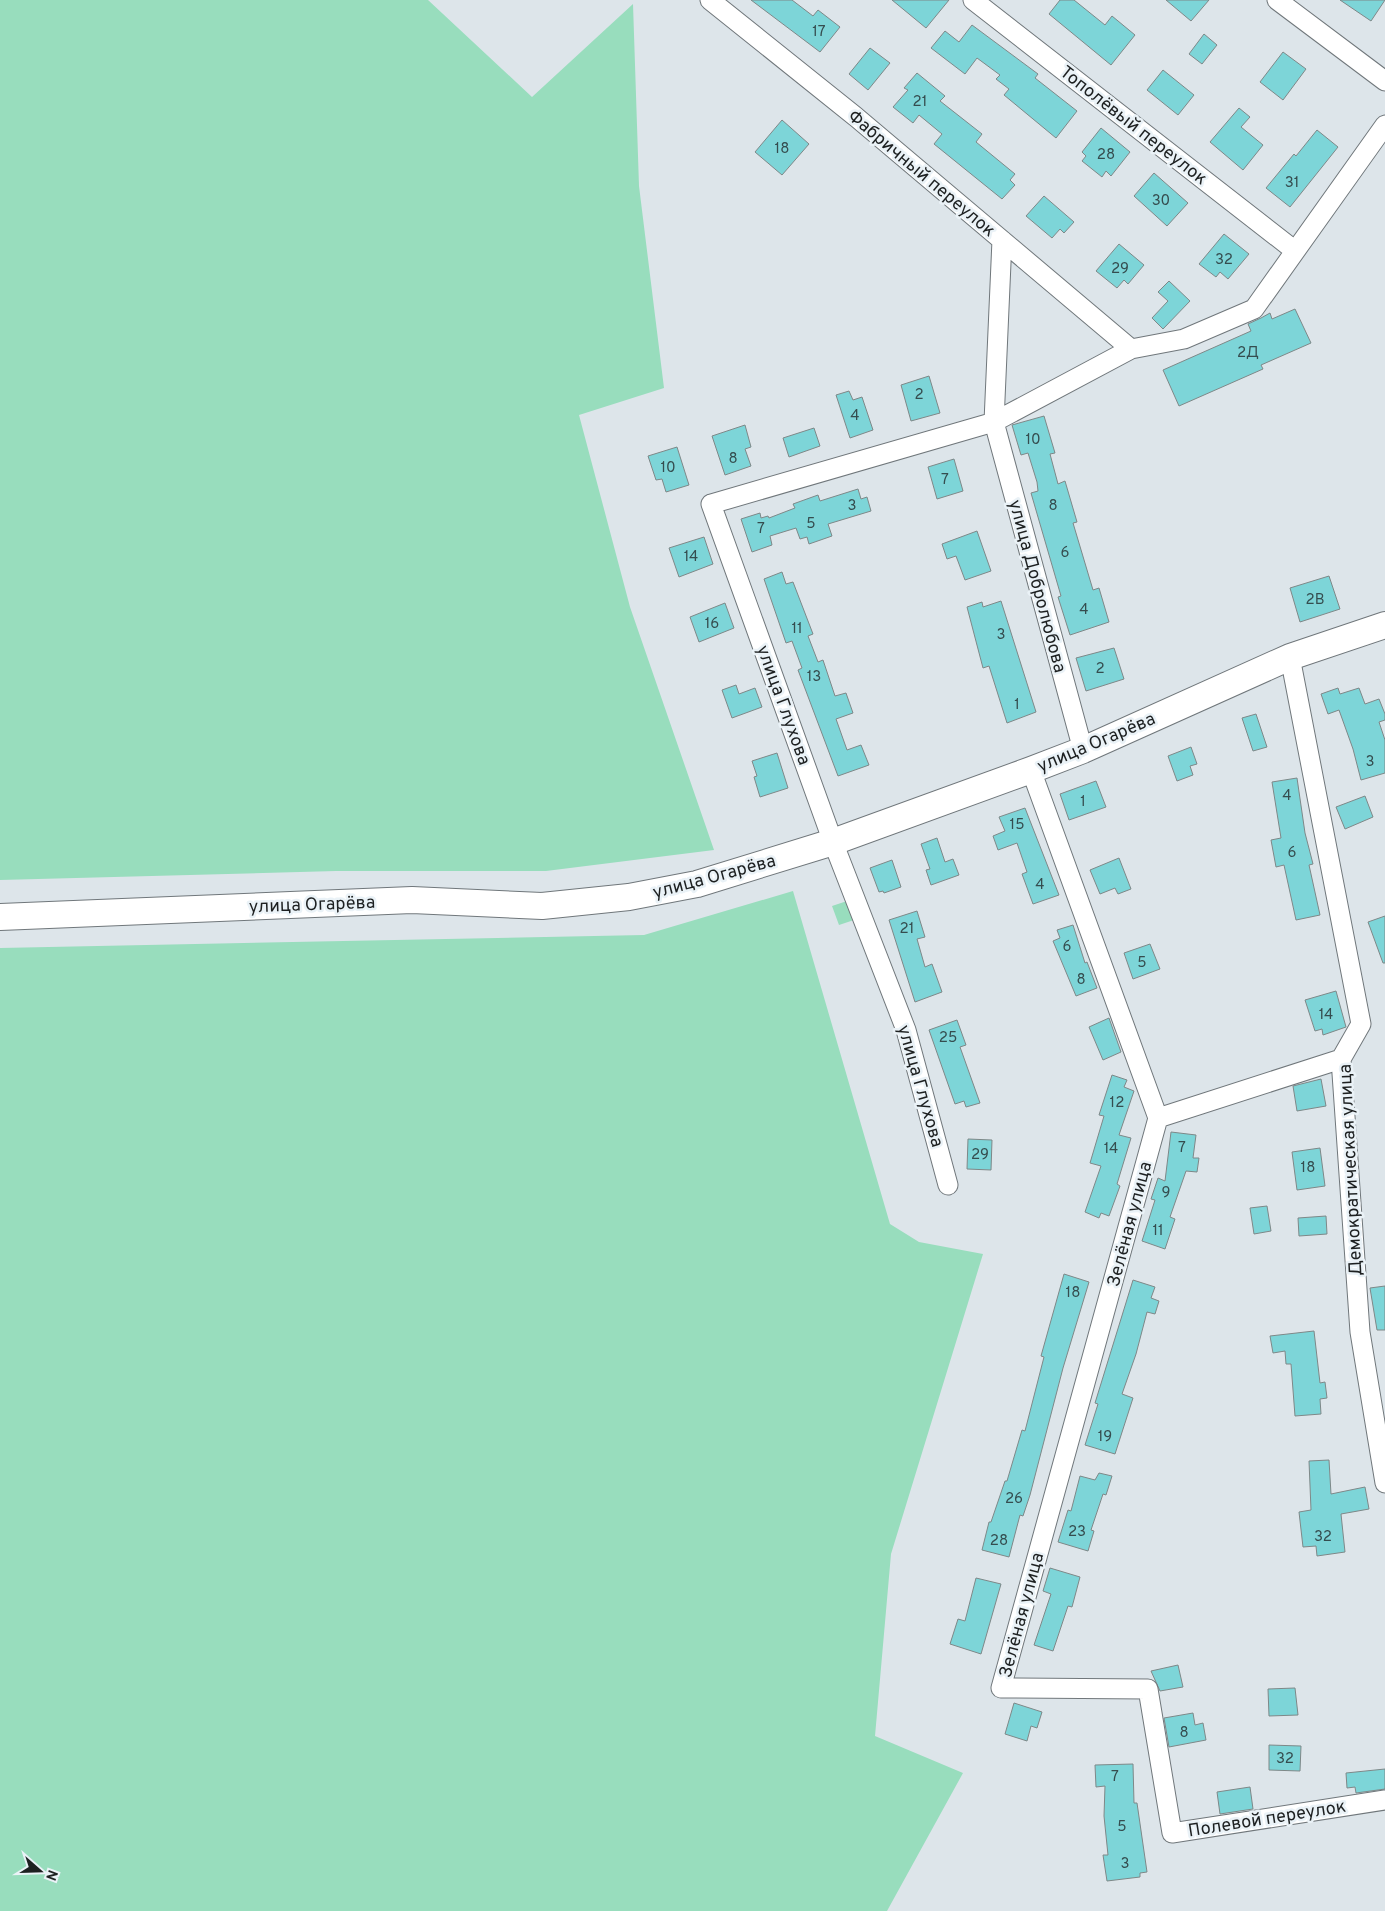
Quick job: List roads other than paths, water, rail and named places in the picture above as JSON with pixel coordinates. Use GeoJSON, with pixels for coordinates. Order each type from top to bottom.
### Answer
{"type":"FeatureCollection","features":[{"type":"Feature","properties":{"kind":"main road","name":"улица Огарёва"},"geometry":{"type":"LineString","coordinates":[[0,917],[412,900],[542,906],[629,897],[697,884],[834,842],[1031,770],[1083,750],[1290,657],[1385,625]]}},
{"type":"Feature","properties":{"kind":"street","name":"Фабричный переулок"},"geometry":{"type":"LineString","coordinates":[[710,0],[856,117],[1131,349]]}},
{"type":"Feature","properties":{"kind":"street","name":"Тополёвый переулок"},"geometry":{"type":"LineString","coordinates":[[973,0],[1294,250]]}},
{"type":"Feature","properties":{"kind":"street"},"geometry":{"type":"LineString","coordinates":[[1276,0],[1385,81]]}},
{"type":"Feature","properties":{"kind":"street"},"geometry":{"type":"LineString","coordinates":[[994,422],[1131,349],[1184,339],[1254,309],[1294,250],[1385,125]]}},
{"type":"Feature","properties":{"kind":"street","name":"улица Добролюбова"},"geometry":{"type":"LineString","coordinates":[[1002,240],[994,422],[1083,750]]}},
{"type":"Feature","properties":{"kind":"street","name":"улица Глухова"},"geometry":{"type":"LineString","coordinates":[[948,1184],[906,1030],[834,842],[711,504],[994,422]]}},
{"type":"Feature","properties":{"kind":"street","name":"Демократическая улица"},"geometry":{"type":"LineString","coordinates":[[1290,657],[1361,1024],[1340,1059],[1360,1332],[1385,1483]]}},
{"type":"Feature","properties":{"kind":"street"},"geometry":{"type":"LineString","coordinates":[[1031,770],[1158,1118],[1340,1059]]}},
{"type":"Feature","properties":{"kind":"street","name":"Зелёная улица"},"geometry":{"type":"LineString","coordinates":[[1001,1688],[1158,1118]]}},
{"type":"Feature","properties":{"kind":"street","name":"Полевой переулок"},"geometry":{"type":"LineString","coordinates":[[1001,1688],[1148,1689],[1172,1832],[1385,1800]]}}]}
